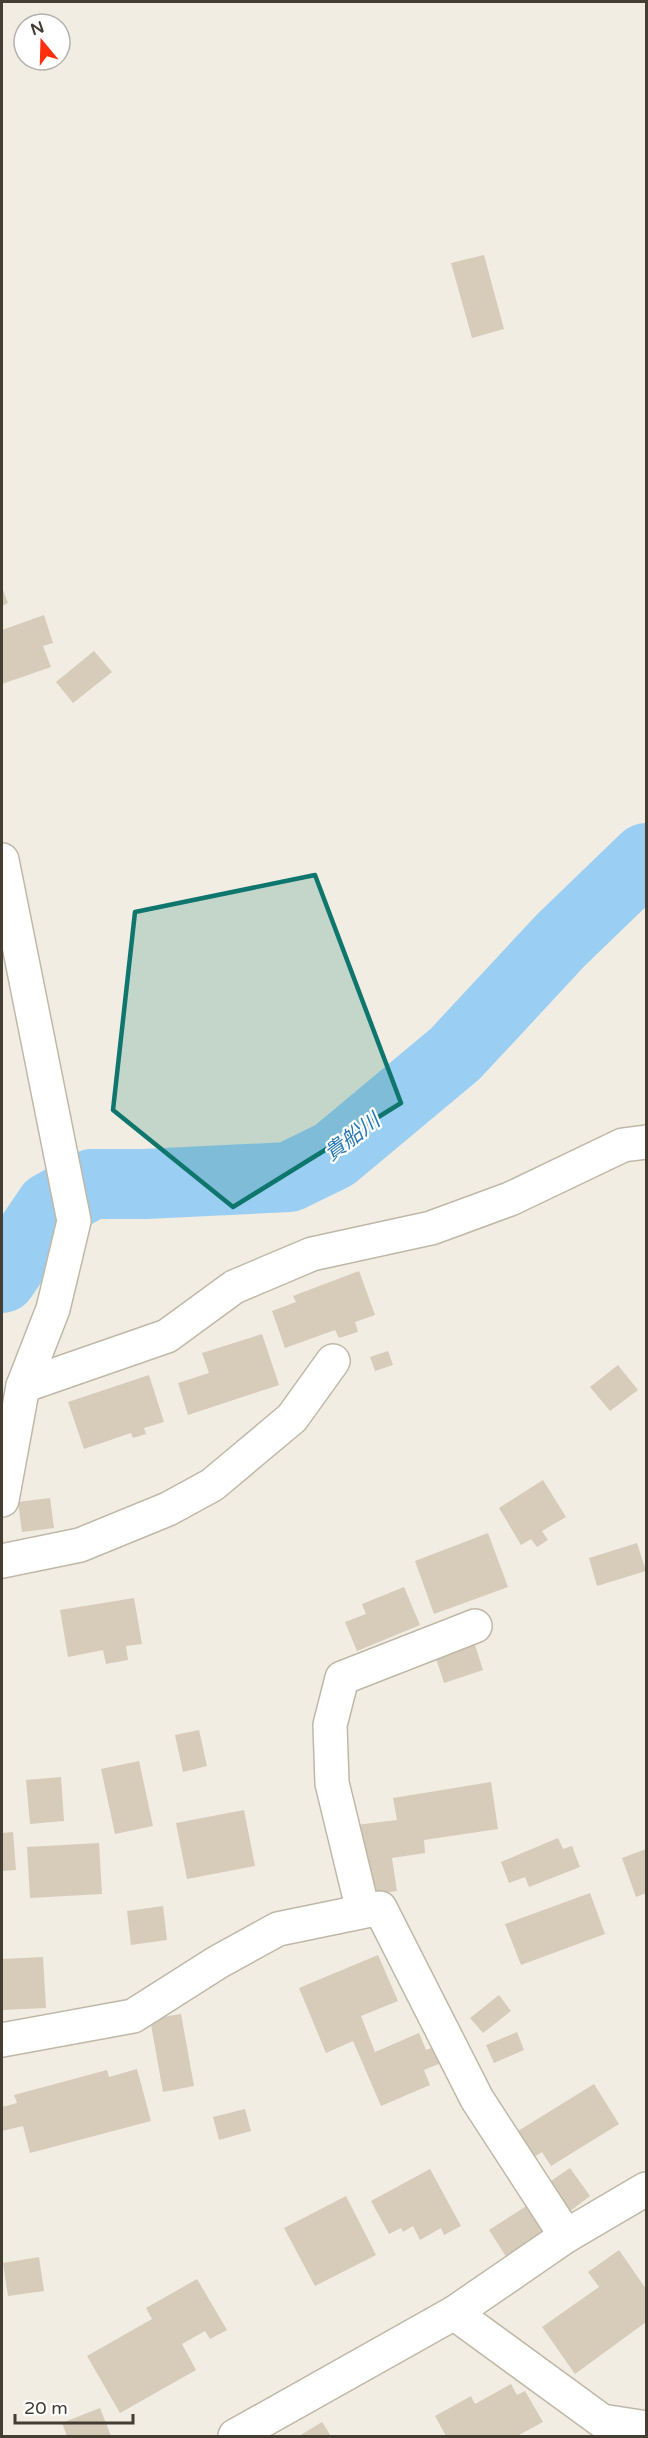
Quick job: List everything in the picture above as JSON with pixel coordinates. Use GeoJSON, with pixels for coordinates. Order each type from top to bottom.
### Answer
{"type":"FeatureCollection","features":[{"type":"Feature","properties":{"kind":"street"},"geometry":{"type":"LineString","coordinates":[[2,860],[74,1221],[53,1309],[23,1386],[2,1500]]}},
{"type":"Feature","properties":{"kind":"street"},"geometry":{"type":"LineString","coordinates":[[23,1386],[167,1336],[234,1287],[312,1254],[431,1228],[510,1200],[623,1145],[646,1142]]}},
{"type":"Feature","properties":{"kind":"street"},"geometry":{"type":"LineString","coordinates":[[2,1562],[80,1545],[168,1509],[212,1485],[292,1418],[333,1360]]}},
{"type":"Feature","properties":{"kind":"street"},"geometry":{"type":"LineString","coordinates":[[363,1911],[332,1783],[330,1725],[342,1678],[475,1626]]}},
{"type":"Feature","properties":{"kind":"street"},"geometry":{"type":"LineString","coordinates":[[2,2040],[133,2016],[218,1962],[278,1929],[380,1908],[477,2099],[566,2236]]}},
{"type":"Feature","properties":{"kind":"street"},"geometry":{"type":"LineString","coordinates":[[247,2433],[454,2313],[566,2236],[646,2189]]}},
{"type":"Feature","properties":{"kind":"street"},"geometry":{"type":"LineString","coordinates":[[454,2313],[602,2421],[646,2428]]}},
{"type":"Feature","properties":{"kind":"highlighted area"},"geometry":{"type":"Polygon","coordinates":[[[315,875],[401,1103],[233,1207],[113,1110],[135,912],[315,875]]]}},
{"type":"Feature","properties":{"kind":"building"},"geometry":{"type":"Polygon","coordinates":[[[484,255],[504,329],[472,338],[451,263],[484,255]]]}},
{"type":"Feature","properties":{"kind":"building"},"geometry":{"type":"Polygon","coordinates":[[[2,587],[8,603],[2,606],[2,587]]]}},
{"type":"Feature","properties":{"kind":"building"},"geometry":{"type":"Polygon","coordinates":[[[44,615],[53,643],[43,646],[51,667],[2,684],[2,630],[44,615]]]}},
{"type":"Feature","properties":{"kind":"building"},"geometry":{"type":"Polygon","coordinates":[[[94,651],[112,672],[73,703],[56,682],[94,651]]]}},
{"type":"Feature","properties":{"kind":"building"},"geometry":{"type":"Polygon","coordinates":[[[359,1271],[375,1315],[355,1322],[358,1332],[339,1338],[335,1330],[285,1348],[272,1311],[296,1302],[293,1296],[359,1271]]]}},
{"type":"Feature","properties":{"kind":"building"},"geometry":{"type":"Polygon","coordinates":[[[262,1334],[279,1385],[188,1415],[178,1383],[209,1373],[202,1353],[262,1334]]]}},
{"type":"Feature","properties":{"kind":"building"},"geometry":{"type":"Polygon","coordinates":[[[388,1351],[393,1365],[375,1371],[370,1357],[388,1351]]]}},
{"type":"Feature","properties":{"kind":"building"},"geometry":{"type":"Polygon","coordinates":[[[618,1365],[638,1390],[610,1411],[590,1387],[618,1365]]]}},
{"type":"Feature","properties":{"kind":"building"},"geometry":{"type":"Polygon","coordinates":[[[149,1375],[164,1422],[144,1428],[146,1434],[133,1438],[131,1433],[84,1449],[68,1402],[149,1375]]]}},
{"type":"Feature","properties":{"kind":"building"},"geometry":{"type":"Polygon","coordinates":[[[543,1480],[566,1517],[542,1531],[548,1540],[537,1547],[531,1539],[521,1545],[499,1508],[543,1480]]]}},
{"type":"Feature","properties":{"kind":"building"},"geometry":{"type":"Polygon","coordinates":[[[50,1498],[54,1528],[22,1532],[18,1502],[50,1498]]]}},
{"type":"Feature","properties":{"kind":"building"},"geometry":{"type":"Polygon","coordinates":[[[488,1533],[508,1587],[434,1614],[415,1561],[488,1533]]]}},
{"type":"Feature","properties":{"kind":"building"},"geometry":{"type":"Polygon","coordinates":[[[637,1543],[646,1571],[597,1586],[589,1558],[637,1543]]]}},
{"type":"Feature","properties":{"kind":"building"},"geometry":{"type":"Polygon","coordinates":[[[404,1587],[420,1625],[357,1651],[345,1622],[366,1614],[362,1604],[404,1587]]]}},
{"type":"Feature","properties":{"kind":"building"},"geometry":{"type":"Polygon","coordinates":[[[134,1598],[142,1644],[126,1646],[128,1660],[106,1664],[103,1650],[68,1657],[60,1610],[134,1598]]]}},
{"type":"Feature","properties":{"kind":"building"},"geometry":{"type":"Polygon","coordinates":[[[474,1642],[483,1670],[444,1683],[435,1655],[474,1642]]]}},
{"type":"Feature","properties":{"kind":"building"},"geometry":{"type":"Polygon","coordinates":[[[199,1730],[207,1766],[183,1772],[175,1735],[199,1730]]]}},
{"type":"Feature","properties":{"kind":"building"},"geometry":{"type":"Polygon","coordinates":[[[139,1761],[153,1826],[115,1834],[101,1769],[139,1761]]]}},
{"type":"Feature","properties":{"kind":"building"},"geometry":{"type":"Polygon","coordinates":[[[61,1777],[64,1821],[30,1824],[26,1780],[61,1777]]]}},
{"type":"Feature","properties":{"kind":"building"},"geometry":{"type":"Polygon","coordinates":[[[491,1782],[498,1829],[424,1840],[425,1853],[392,1858],[397,1891],[367,1895],[356,1825],[397,1820],[393,1798],[491,1782]]]}},
{"type":"Feature","properties":{"kind":"building"},"geometry":{"type":"Polygon","coordinates":[[[244,1810],[255,1866],[187,1879],[176,1823],[244,1810]]]}},
{"type":"Feature","properties":{"kind":"building"},"geometry":{"type":"Polygon","coordinates":[[[13,1832],[16,1870],[2,1871],[2,1833],[13,1832]]]}},
{"type":"Feature","properties":{"kind":"building"},"geometry":{"type":"Polygon","coordinates":[[[558,1838],[563,1849],[572,1846],[580,1867],[529,1887],[525,1877],[509,1883],[501,1862],[558,1838]]]}},
{"type":"Feature","properties":{"kind":"building"},"geometry":{"type":"Polygon","coordinates":[[[99,1843],[102,1894],[30,1898],[27,1847],[99,1843]]]}},
{"type":"Feature","properties":{"kind":"building"},"geometry":{"type":"Polygon","coordinates":[[[646,1849],[646,1893],[636,1897],[622,1858],[646,1849]]]}},
{"type":"Feature","properties":{"kind":"building"},"geometry":{"type":"Polygon","coordinates":[[[590,1893],[605,1934],[521,1965],[505,1924],[590,1893]]]}},
{"type":"Feature","properties":{"kind":"building"},"geometry":{"type":"Polygon","coordinates":[[[163,1906],[167,1940],[131,1945],[127,1911],[163,1906]]]}},
{"type":"Feature","properties":{"kind":"building"},"geometry":{"type":"Polygon","coordinates":[[[378,1955],[398,2001],[361,2016],[375,2052],[419,2033],[426,2050],[434,2047],[441,2063],[424,2070],[430,2085],[381,2106],[353,2041],[326,2053],[299,1988],[378,1955]]]}},
{"type":"Feature","properties":{"kind":"building"},"geometry":{"type":"Polygon","coordinates":[[[43,1957],[46,2008],[2,2010],[2,1959],[43,1957]]]}},
{"type":"Feature","properties":{"kind":"building"},"geometry":{"type":"Polygon","coordinates":[[[499,1995],[511,2011],[483,2033],[470,2018],[499,1995]]]}},
{"type":"Feature","properties":{"kind":"building"},"geometry":{"type":"Polygon","coordinates":[[[181,2014],[194,2086],[163,2092],[150,2019],[181,2014]]]}},
{"type":"Feature","properties":{"kind":"building"},"geometry":{"type":"Polygon","coordinates":[[[517,2032],[524,2050],[494,2063],[486,2045],[517,2032]]]}},
{"type":"Feature","properties":{"kind":"building"},"geometry":{"type":"Polygon","coordinates":[[[137,2069],[151,2121],[30,2153],[23,2126],[2,2131],[2,2107],[17,2103],[14,2095],[107,2070],[109,2077],[137,2069]]]}},
{"type":"Feature","properties":{"kind":"building"},"geometry":{"type":"Polygon","coordinates":[[[594,2084],[619,2124],[551,2166],[542,2152],[534,2157],[518,2131],[594,2084]]]}},
{"type":"Feature","properties":{"kind":"building"},"geometry":{"type":"Polygon","coordinates":[[[245,2109],[251,2131],[219,2140],[213,2117],[245,2109]]]}},
{"type":"Feature","properties":{"kind":"building"},"geometry":{"type":"Polygon","coordinates":[[[570,2168],[590,2196],[569,2212],[548,2183],[570,2168]]]}},
{"type":"Feature","properties":{"kind":"building"},"geometry":{"type":"Polygon","coordinates":[[[430,2169],[461,2226],[444,2235],[441,2228],[420,2240],[413,2226],[403,2232],[401,2228],[389,2234],[371,2201],[430,2169]]]}},
{"type":"Feature","properties":{"kind":"building"},"geometry":{"type":"Polygon","coordinates":[[[346,2196],[376,2255],[315,2286],[284,2228],[346,2196]]]}},
{"type":"Feature","properties":{"kind":"building"},"geometry":{"type":"Polygon","coordinates":[[[528,2205],[546,2235],[507,2258],[489,2230],[528,2205]]]}},
{"type":"Feature","properties":{"kind":"building"},"geometry":{"type":"Polygon","coordinates":[[[619,2250],[646,2289],[646,2322],[575,2374],[542,2327],[599,2287],[588,2272],[619,2250]]]}},
{"type":"Feature","properties":{"kind":"building"},"geometry":{"type":"Polygon","coordinates":[[[39,2257],[44,2291],[8,2296],[3,2263],[39,2257]]]}},
{"type":"Feature","properties":{"kind":"building"},"geometry":{"type":"Polygon","coordinates":[[[197,2279],[227,2330],[210,2339],[205,2331],[182,2344],[196,2370],[120,2413],[87,2356],[152,2319],[146,2308],[197,2279]]]}},
{"type":"Feature","properties":{"kind":"building"},"geometry":{"type":"Polygon","coordinates":[[[511,2384],[517,2395],[525,2391],[543,2422],[517,2436],[446,2436],[435,2416],[471,2396],[475,2404],[511,2384]]]}},
{"type":"Feature","properties":{"kind":"building"},"geometry":{"type":"Polygon","coordinates":[[[100,2408],[111,2436],[67,2436],[62,2423],[100,2408]]]}},
{"type":"Feature","properties":{"kind":"building"},"geometry":{"type":"Polygon","coordinates":[[[322,2422],[331,2436],[299,2436],[322,2422]]]}},
{"type":"Feature","properties":{"kind":"waterway","name":"貴船川"},"geometry":{"type":"LineString","coordinates":[[2,1278],[50,1207],[92,1184],[145,1184],[289,1177],[334,1155],[455,1054],[561,940],[646,858]]}}]}
